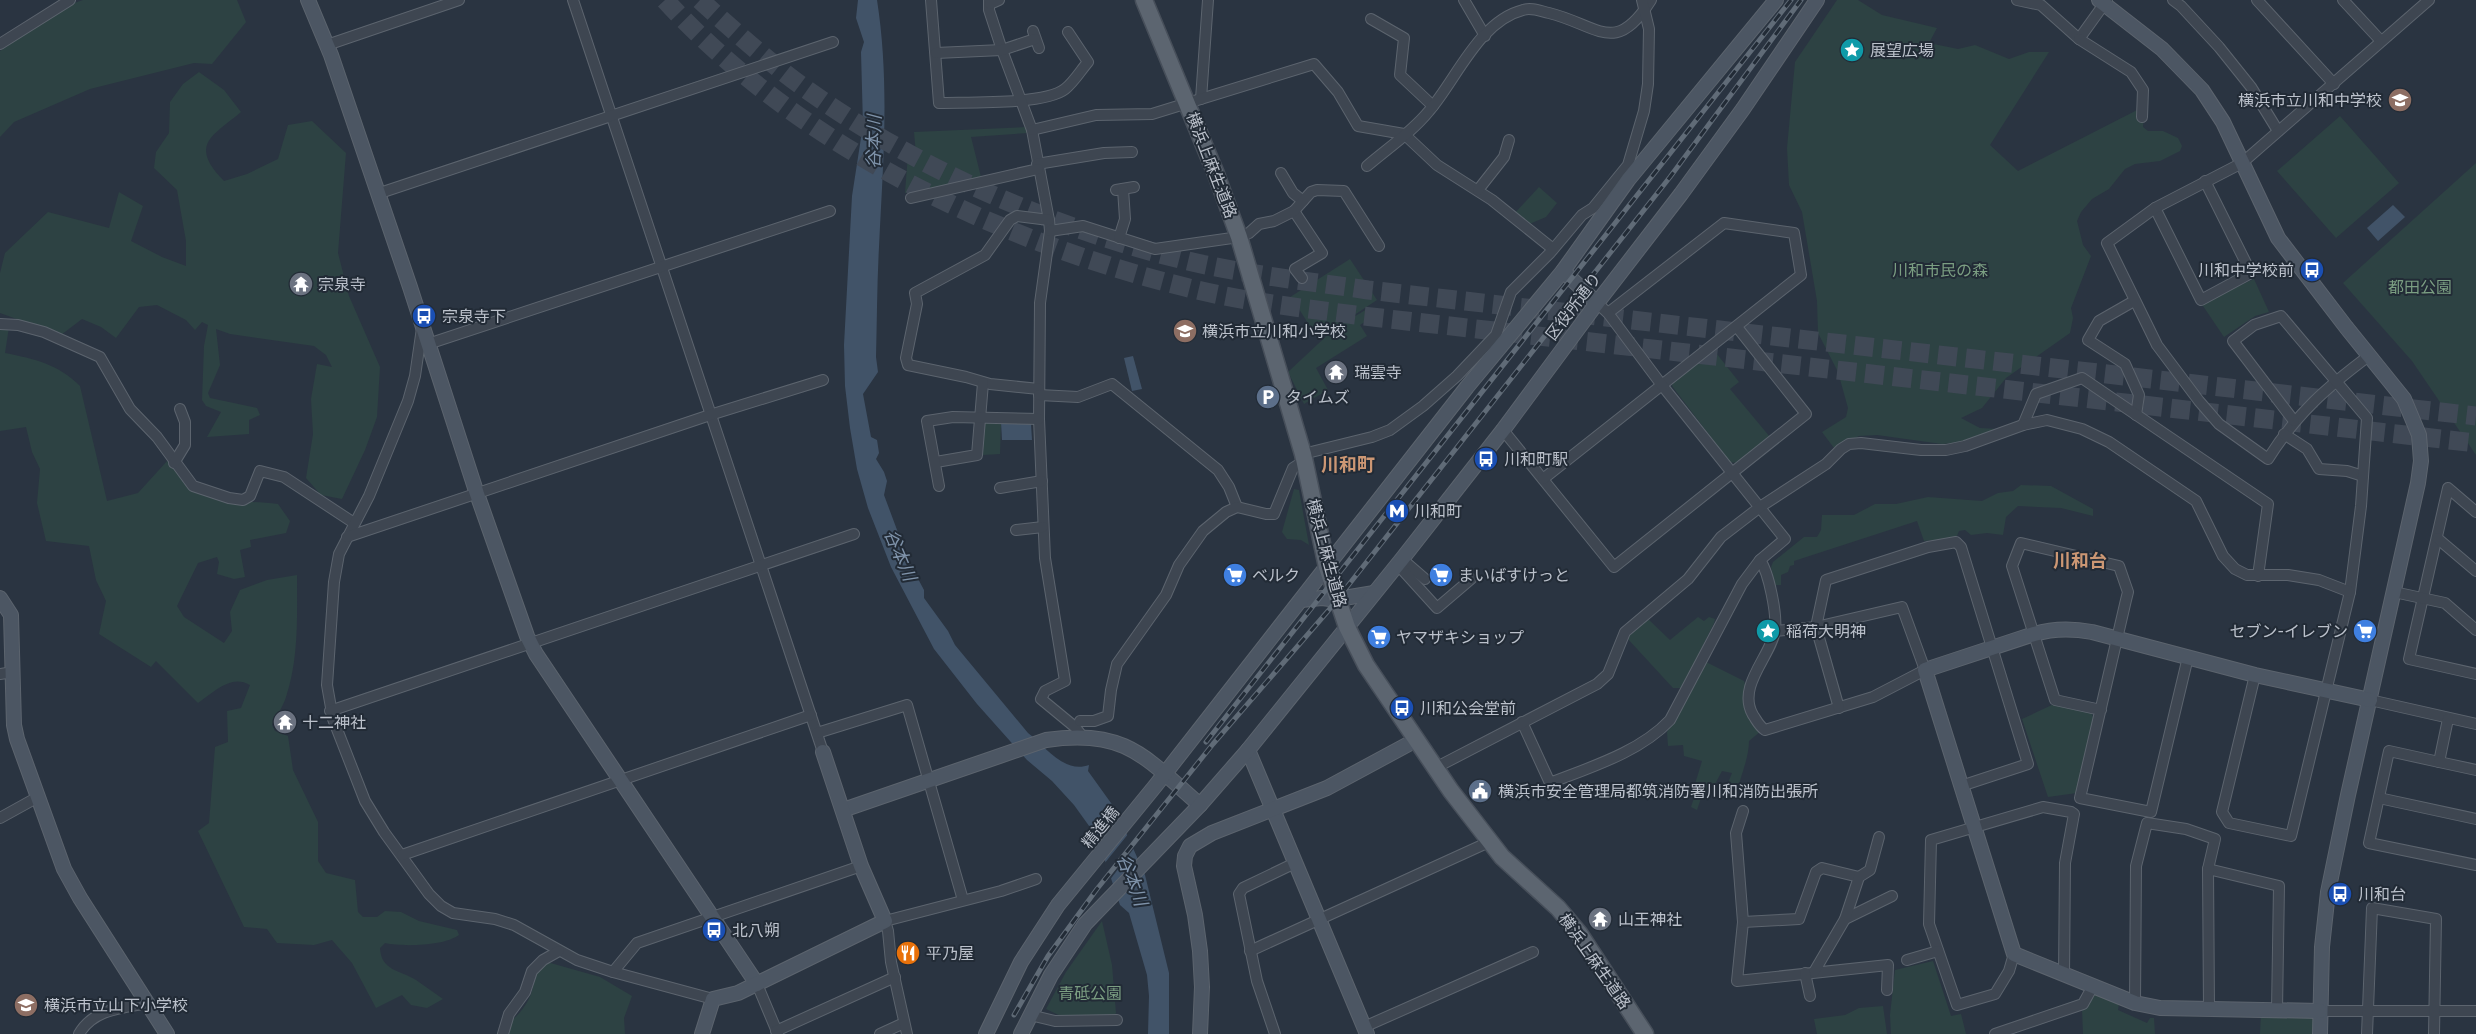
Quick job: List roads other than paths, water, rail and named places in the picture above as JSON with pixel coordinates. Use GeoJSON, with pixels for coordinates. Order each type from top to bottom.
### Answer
{"type":"FeatureCollection","features":[{"type":"Feature","properties":{"kind":"main road","name":"横浜上麻生道路"},"geometry":{"type":"LineString","coordinates":[[1144,0],[1195,102],[1240,237],[1304,457],[1328,567],[1347,627],[1366,665],[1434,768],[1489,842],[1519,874],[1558,908],[1579,933],[1645,1034]]}},
{"type":"Feature","properties":{"kind":"street"},"geometry":{"type":"LineString","coordinates":[[0,44],[70,0]]}},
{"type":"Feature","properties":{"kind":"street"},"geometry":{"type":"LineString","coordinates":[[308,0],[326,45],[415,303],[510,591],[532,644],[757,984],[777,1032],[895,977]]}},
{"type":"Feature","properties":{"kind":"street"},"geometry":{"type":"LineString","coordinates":[[326,45],[459,0]]}},
{"type":"Feature","properties":{"kind":"street"},"geometry":{"type":"LineString","coordinates":[[573,0],[861,866],[885,921],[888,931],[891,962],[907,1034]]}},
{"type":"Feature","properties":{"kind":"street"},"geometry":{"type":"LineString","coordinates":[[930,0],[939,104],[1022,100],[1042,97],[1065,89],[1088,62],[1068,32]]}},
{"type":"Feature","properties":{"kind":"street"},"geometry":{"type":"LineString","coordinates":[[1195,102],[1208,0]]}},
{"type":"Feature","properties":{"kind":"street"},"geometry":{"type":"LineString","coordinates":[[1464,0],[1484,36]]}},
{"type":"Feature","properties":{"kind":"street"},"geometry":{"type":"LineString","coordinates":[[1080,721],[1094,721],[1108,716],[1112,682],[1121,656],[1166,595],[1179,565],[1203,531],[1226,512],[1237,506],[1266,514],[1274,514],[1293,468],[1304,457],[1372,438],[1390,430],[1423,406],[1457,376],[1496,336],[1511,292],[1553,249],[1582,215],[1598,210],[1628,165],[1636,144],[1648,84],[1649,29],[1642,0]]}},
{"type":"Feature","properties":{"kind":"street"},"geometry":{"type":"LineString","coordinates":[[1367,166],[1433,106],[1465,59],[1484,36],[1511,14],[1525,9],[1557,15],[1598,33],[1607,34],[1620,31],[1633,24],[1645,12],[1651,0]]}},
{"type":"Feature","properties":{"kind":"street","name":"区役所通り"},"geometry":{"type":"LineString","coordinates":[[1301,600],[1467,387],[1563,271],[1598,210],[1776,0]]}},
{"type":"Feature","properties":{"kind":"street","name":"区役所通り"},"geometry":{"type":"LineString","coordinates":[[1030,1015],[1070,944],[1102,905],[1200,805],[1248,750],[1400,562],[1503,430],[1596,302],[1687,186],[1744,109],[1817,0]]}},
{"type":"Feature","properties":{"kind":"street"},"geometry":{"type":"LineString","coordinates":[[2017,0],[2041,5],[2078,39],[2131,72],[2142,90],[2142,117]]}},
{"type":"Feature","properties":{"kind":"street"},"geometry":{"type":"LineString","coordinates":[[2173,0],[2181,6],[2219,48],[2251,87],[2278,132]]}},
{"type":"Feature","properties":{"kind":"street"},"geometry":{"type":"LineString","coordinates":[[2257,0],[2334,84]]}},
{"type":"Feature","properties":{"kind":"street"},"geometry":{"type":"LineString","coordinates":[[2343,0],[2381,42]]}},
{"type":"Feature","properties":{"kind":"street"},"geometry":{"type":"LineString","coordinates":[[2370,355],[2337,380],[2294,421],[2268,459],[2219,424],[2199,401],[2157,345],[2107,243],[2155,208],[2242,163],[2428,0]]}},
{"type":"Feature","properties":{"kind":"street"},"geometry":{"type":"LineString","coordinates":[[993,1],[989,10],[1032,130],[1049,226],[1040,303],[1039,419],[1045,558],[1065,681],[1045,691],[1041,699],[1075,727],[1080,736]]}},
{"type":"Feature","properties":{"kind":"street"},"geometry":{"type":"LineString","coordinates":[[2078,39],[2104,1],[2162,49],[2202,90],[2223,122],[2278,238],[2404,398],[2419,435],[2421,461],[2418,483],[2328,892],[2322,946],[2320,1034]]}},
{"type":"Feature","properties":{"kind":"street"},"geometry":{"type":"LineString","coordinates":[[1371,20],[1404,38],[1400,75],[1433,106]]}},
{"type":"Feature","properties":{"kind":"street"},"geometry":{"type":"LineString","coordinates":[[936,53],[1002,50],[1036,40]]}},
{"type":"Feature","properties":{"kind":"street"},"geometry":{"type":"LineString","coordinates":[[377,194],[833,42]]}},
{"type":"Feature","properties":{"kind":"street"},"geometry":{"type":"LineString","coordinates":[[1032,130],[1096,116],[1152,114],[1314,64],[1338,92],[1358,126],[1404,134],[1437,165],[1478,190],[1553,249]]}},
{"type":"Feature","properties":{"kind":"street"},"geometry":{"type":"LineString","coordinates":[[1478,190],[1504,157],[1509,140]]}},
{"type":"Feature","properties":{"kind":"street"},"geometry":{"type":"LineString","coordinates":[[911,198],[1104,153],[1132,152]]}},
{"type":"Feature","properties":{"kind":"street"},"geometry":{"type":"LineString","coordinates":[[1281,173],[1294,193],[1304,201]]}},
{"type":"Feature","properties":{"kind":"street"},"geometry":{"type":"LineString","coordinates":[[2155,208],[2201,300],[2251,274],[2205,181]]}},
{"type":"Feature","properties":{"kind":"street"},"geometry":{"type":"LineString","coordinates":[[1119,238],[1125,219],[1124,189]]}},
{"type":"Feature","properties":{"kind":"street"},"geometry":{"type":"LineString","coordinates":[[1237,506],[1229,487],[1218,470],[1112,384],[1078,397],[983,383],[966,377],[908,365],[906,358],[917,304],[915,293],[985,255],[1010,220],[1017,216],[1049,226],[1083,226],[1155,249],[1240,237],[1249,233],[1259,224],[1274,221],[1294,211],[1317,190],[1344,191],[1378,246]]}},
{"type":"Feature","properties":{"kind":"street"},"geometry":{"type":"LineString","coordinates":[[428,344],[661,265],[830,211]]}},
{"type":"Feature","properties":{"kind":"street"},"geometry":{"type":"LineString","coordinates":[[1294,211],[1322,253],[1295,269],[1302,278]]}},
{"type":"Feature","properties":{"kind":"street"},"geometry":{"type":"LineString","coordinates":[[1543,479],[1801,275],[1794,234],[1724,223],[1608,313]]}},
{"type":"Feature","properties":{"kind":"street"},"geometry":{"type":"LineString","coordinates":[[1522,722],[1550,783],[1591,767],[1652,737],[1670,720],[1742,584],[1760,560],[1785,539],[1661,384],[1608,313],[1563,271]]}},
{"type":"Feature","properties":{"kind":"street"},"geometry":{"type":"LineString","coordinates":[[2134,301],[2099,321],[2088,340],[2125,364],[2139,395],[2136,415]]}},
{"type":"Feature","properties":{"kind":"street"},"geometry":{"type":"LineString","coordinates":[[2255,675],[2222,812],[2229,823],[2291,836],[2324,690],[2338,647],[2350,592],[2363,476],[2367,418],[2337,380],[2281,316],[2254,325],[2233,341],[2294,421]]}},
{"type":"Feature","properties":{"kind":"street"},"geometry":{"type":"LineString","coordinates":[[0,324],[18,325],[44,332],[100,357],[130,409],[156,438],[193,486],[243,500],[250,496],[260,472],[284,476],[354,524]]}},
{"type":"Feature","properties":{"kind":"street"},"geometry":{"type":"LineString","coordinates":[[422,327],[415,376],[408,401],[386,457],[340,554],[334,582],[327,685],[330,711],[365,801],[429,894],[441,906],[454,913],[496,919],[514,925],[577,960],[613,972],[713,999],[738,993],[885,921],[1002,891],[1036,879]]}},
{"type":"Feature","properties":{"kind":"street"},"geometry":{"type":"LineString","coordinates":[[1503,430],[1614,567],[1806,414],[1737,327]]}},
{"type":"Feature","properties":{"kind":"street"},"geometry":{"type":"LineString","coordinates":[[1457,376],[1467,387]]}},
{"type":"Feature","properties":{"kind":"street"},"geometry":{"type":"LineString","coordinates":[[2023,425],[2036,394],[2082,378],[2268,504],[2258,576]]}},
{"type":"Feature","properties":{"kind":"street"},"geometry":{"type":"LineString","coordinates":[[348,537],[710,415],[824,380]]}},
{"type":"Feature","properties":{"kind":"street"},"geometry":{"type":"LineString","coordinates":[[936,462],[977,455],[983,383]]}},
{"type":"Feature","properties":{"kind":"street"},"geometry":{"type":"LineString","coordinates":[[174,463],[186,445],[185,422],[180,409]]}},
{"type":"Feature","properties":{"kind":"street"},"geometry":{"type":"LineString","coordinates":[[939,486],[927,421],[953,417],[1039,419]]}},
{"type":"Feature","properties":{"kind":"street"},"geometry":{"type":"LineString","coordinates":[[1434,768],[1597,684],[1608,674],[1624,632],[1688,579],[1721,537],[1760,506],[1826,464],[1841,449],[1850,444],[1861,443],[1922,450],[1946,450],[1965,446],[2023,425],[2047,420],[2082,429],[2109,442],[2144,464],[2196,501],[2223,556],[2235,569],[2247,575],[2288,574],[2319,580],[2350,592]]}},
{"type":"Feature","properties":{"kind":"street"},"geometry":{"type":"LineString","coordinates":[[2284,434],[2307,449],[2319,469],[2347,471],[2363,476]]}},
{"type":"Feature","properties":{"kind":"street"},"geometry":{"type":"LineString","coordinates":[[1000,488],[1042,481]]}},
{"type":"Feature","properties":{"kind":"street"},"geometry":{"type":"LineString","coordinates":[[2476,512],[2448,488],[2409,659],[2476,674]]}},
{"type":"Feature","properties":{"kind":"street"},"geometry":{"type":"LineString","coordinates":[[1016,530],[1043,527]]}},
{"type":"Feature","properties":{"kind":"street"},"geometry":{"type":"LineString","coordinates":[[330,711],[854,534]]}},
{"type":"Feature","properties":{"kind":"street"},"geometry":{"type":"LineString","coordinates":[[2437,538],[2476,571]]}},
{"type":"Feature","properties":{"kind":"street"},"geometry":{"type":"LineString","coordinates":[[1839,708],[1816,627],[1826,580],[1920,549],[1956,542],[1961,547],[2028,764],[1961,786]]}},
{"type":"Feature","properties":{"kind":"street"},"geometry":{"type":"LineString","coordinates":[[2101,710],[2055,700],[2012,566],[2021,543],[2119,566],[2128,592],[2101,710],[2080,798],[2151,812],[2188,657]]}},
{"type":"Feature","properties":{"kind":"street"},"geometry":{"type":"LineString","coordinates":[[1760,560],[1766,568],[1770,584],[1775,630],[1751,686],[1749,708],[1765,730],[1873,697],[1925,670],[2050,629],[2065,629],[2117,639],[2255,675],[2476,724]]}},
{"type":"Feature","properties":{"kind":"street"},"geometry":{"type":"LineString","coordinates":[[1400,562],[1425,579]]}},
{"type":"Feature","properties":{"kind":"street"},"geometry":{"type":"LineString","coordinates":[[1400,562],[1438,608],[1472,579]]}},
{"type":"Feature","properties":{"kind":"street"},"geometry":{"type":"LineString","coordinates":[[2394,592],[2444,603],[2476,630]]}},
{"type":"Feature","properties":{"kind":"street"},"geometry":{"type":"LineString","coordinates":[[1301,600],[1322,598],[1338,600],[1374,593]]}},
{"type":"Feature","properties":{"kind":"street"},"geometry":{"type":"LineString","coordinates":[[0,598],[11,615],[7,673],[17,739],[64,869],[80,898],[167,1034]]}},
{"type":"Feature","properties":{"kind":"street","name":"精進橋"},"geometry":{"type":"LineString","coordinates":[[986,1034],[1007,987],[1037,935],[1301,600]]}},
{"type":"Feature","properties":{"kind":"street"},"geometry":{"type":"LineString","coordinates":[[1775,630],[1816,627],[1902,607],[1925,670],[1974,829],[2014,954],[2009,971],[1995,994],[1957,1004],[1929,924],[1931,840],[1974,829],[2043,806],[2074,814],[2065,863],[2064,975]]}},
{"type":"Feature","properties":{"kind":"street"},"geometry":{"type":"LineString","coordinates":[[817,733],[907,705],[964,900]]}},
{"type":"Feature","properties":{"kind":"street"},"geometry":{"type":"LineString","coordinates":[[402,855],[810,715]]}},
{"type":"Feature","properties":{"kind":"street"},"geometry":{"type":"LineString","coordinates":[[2439,762],[2448,719]]}},
{"type":"Feature","properties":{"kind":"street"},"geometry":{"type":"LineString","coordinates":[[843,810],[1046,740],[1080,736],[1098,737],[1122,744],[1142,754],[1200,805]]}},
{"type":"Feature","properties":{"kind":"street"},"geometry":{"type":"LineString","coordinates":[[1200,1034],[1202,987],[1195,915],[1184,866],[1185,856],[1190,846],[1202,838],[1327,788],[1416,740]]}},
{"type":"Feature","properties":{"kind":"street"},"geometry":{"type":"LineString","coordinates":[[1248,750],[1365,1031],[1533,952]]}},
{"type":"Feature","properties":{"kind":"street"},"geometry":{"type":"LineString","coordinates":[[2476,770],[2389,751],[2369,843],[2476,865]]}},
{"type":"Feature","properties":{"kind":"street"},"geometry":{"type":"LineString","coordinates":[[0,818],[38,797]]}},
{"type":"Feature","properties":{"kind":"street"},"geometry":{"type":"LineString","coordinates":[[2379,798],[2476,819]]}},
{"type":"Feature","properties":{"kind":"street"},"geometry":{"type":"LineString","coordinates":[[1743,811],[1736,833],[1743,922],[1737,981],[1888,965],[1887,990]]}},
{"type":"Feature","properties":{"kind":"street"},"geometry":{"type":"LineString","coordinates":[[2135,1003],[2136,866],[2147,823],[2186,829],[2215,839],[2208,870],[2209,1009]]}},
{"type":"Feature","properties":{"kind":"street"},"geometry":{"type":"LineString","coordinates":[[1810,996],[1810,972],[1845,920],[1860,877],[1870,870],[1879,837]]}},
{"type":"Feature","properties":{"kind":"street"},"geometry":{"type":"LineString","coordinates":[[1250,951],[1318,922],[1489,842]]}},
{"type":"Feature","properties":{"kind":"street"},"geometry":{"type":"LineString","coordinates":[[1275,1034],[1257,981],[1239,894],[1244,888],[1295,863]]}},
{"type":"Feature","properties":{"kind":"street"},"geometry":{"type":"LineString","coordinates":[[613,972],[637,942],[861,866]]}},
{"type":"Feature","properties":{"kind":"street"},"geometry":{"type":"LineString","coordinates":[[1743,922],[1799,919],[1816,872],[1822,868],[1860,877]]}},
{"type":"Feature","properties":{"kind":"street"},"geometry":{"type":"LineString","coordinates":[[2208,870],[2278,886],[2277,1010]]}},
{"type":"Feature","properties":{"kind":"street"},"geometry":{"type":"LineString","coordinates":[[1845,920],[1892,896]]}},
{"type":"Feature","properties":{"kind":"street"},"geometry":{"type":"LineString","coordinates":[[2367,1034],[2372,908],[2436,919],[2434,1034]]}},
{"type":"Feature","properties":{"kind":"street"},"geometry":{"type":"LineString","coordinates":[[503,1034],[510,1014],[525,992],[532,971],[543,960],[559,951]]}},
{"type":"Feature","properties":{"kind":"street"},"geometry":{"type":"LineString","coordinates":[[1907,960],[1938,951]]}},
{"type":"Feature","properties":{"kind":"street"},"geometry":{"type":"LineString","coordinates":[[2014,954],[2135,1003],[2160,1008],[2476,1011]]}},
{"type":"Feature","properties":{"kind":"street"},"geometry":{"type":"LineString","coordinates":[[1995,1034],[2083,1004],[2093,986]]}},
{"type":"Feature","properties":{"kind":"street"},"geometry":{"type":"LineString","coordinates":[[702,1034],[713,999]]}},
{"type":"Feature","properties":{"kind":"street"},"geometry":{"type":"LineString","coordinates":[[79,1034],[93,1017],[109,1010],[148,1003]]}},
{"type":"Feature","properties":{"kind":"street"},"geometry":{"type":"LineString","coordinates":[[1021,1034],[1030,1015],[1055,1021],[1117,1020]]}},
{"type":"Feature","properties":{"kind":"street"},"geometry":{"type":"LineString","coordinates":[[880,1034],[904,1023]]}},
{"type":"Feature","properties":{"kind":"water","name":"谷本川"},"geometry":{"type":"Polygon","coordinates":[[[858,0],[877,0],[883,62],[884,154],[878,274],[876,357],[878,372],[863,394],[871,437],[877,440],[879,453],[876,459],[887,481],[884,495],[909,562],[924,590],[924,598],[948,631],[955,645],[1028,733],[1048,751],[1071,766],[1089,765],[1088,771],[1116,810],[1145,875],[1169,973],[1169,1034],[1148,1034],[1149,996],[1147,975],[1129,913],[1120,905],[1097,837],[1074,805],[1052,781],[1027,760],[977,704],[934,649],[891,567],[868,508],[857,469],[850,428],[845,386],[844,345],[852,196],[863,125],[861,52],[864,42],[856,18],[858,0]]]}},
{"type":"Feature","properties":{"kind":"water"},"geometry":{"type":"Polygon","coordinates":[[[2393,205],[2405,217],[2378,241],[2367,228],[2393,205]]]}},
{"type":"Feature","properties":{"kind":"water"},"geometry":{"type":"Polygon","coordinates":[[[1133,356],[1142,389],[1132,391],[1124,358],[1133,356]]]}},
{"type":"Feature","properties":{"kind":"water"},"geometry":{"type":"Polygon","coordinates":[[[1001,422],[1031,424],[1032,440],[1002,440],[1001,422]]]}},
{"type":"Feature","properties":{"kind":"tunnel"},"geometry":{"type":"LineString","coordinates":[[665,0],[718,52],[776,100],[838,142],[904,181],[972,214],[1043,243],[1114,267],[1185,287],[1251,301],[1363,316],[2476,443]]}},
{"type":"Feature","properties":{"kind":"tunnel"},"geometry":{"type":"LineString","coordinates":[[700,0],[755,49],[798,83],[855,122],[900,149],[946,173],[1041,215],[1090,233],[1188,261],[1255,274],[1368,290],[2476,416]]}},
{"type":"Feature","properties":{"kind":"railway"},"geometry":{"type":"LineString","coordinates":[[1206,742],[1791,0]]}},
{"type":"Feature","properties":{"kind":"railway"},"geometry":{"type":"LineString","coordinates":[[1014,1015],[1048,956],[1097,889],[1213,744],[1328,611],[1670,177],[1801,0]]}},
{"type":"Feature","properties":{"kind":"place","name":"展望広場"},"geometry":{"type":"Point","coordinates":[1852,50]}},
{"type":"Feature","properties":{"kind":"place","name":"横浜市立川和中学校"},"geometry":{"type":"Point","coordinates":[2400,100]}},
{"type":"Feature","properties":{"kind":"place","name":"川和中学校前"},"geometry":{"type":"Point","coordinates":[2312,270]}},
{"type":"Feature","properties":{"kind":"place","name":"宗泉寺"},"geometry":{"type":"Point","coordinates":[301,284]}},
{"type":"Feature","properties":{"kind":"place","name":"宗泉寺下"},"geometry":{"type":"Point","coordinates":[424,316]}},
{"type":"Feature","properties":{"kind":"place","name":"横浜市立川和小学校"},"geometry":{"type":"Point","coordinates":[1185,331]}},
{"type":"Feature","properties":{"kind":"place","name":"瑞雲寺"},"geometry":{"type":"Point","coordinates":[1336,372]}},
{"type":"Feature","properties":{"kind":"place","name":"タイムズ"},"geometry":{"type":"Point","coordinates":[1268,397]}},
{"type":"Feature","properties":{"kind":"place","name":"川和町駅"},"geometry":{"type":"Point","coordinates":[1486,459]}},
{"type":"Feature","properties":{"kind":"place","name":"川和町"},"geometry":{"type":"Point","coordinates":[1397,511]}},
{"type":"Feature","properties":{"kind":"place","name":"ベルク"},"geometry":{"type":"Point","coordinates":[1235,575]}},
{"type":"Feature","properties":{"kind":"place","name":"まいばすけっと"},"geometry":{"type":"Point","coordinates":[1441,575]}},
{"type":"Feature","properties":{"kind":"place","name":"稲荷大明神"},"geometry":{"type":"Point","coordinates":[1768,631]}},
{"type":"Feature","properties":{"kind":"place","name":"セブン-イレブン"},"geometry":{"type":"Point","coordinates":[2365,631]}},
{"type":"Feature","properties":{"kind":"place","name":"ヤマザキショップ"},"geometry":{"type":"Point","coordinates":[1379,637]}},
{"type":"Feature","properties":{"kind":"place","name":"川和公会堂前"},"geometry":{"type":"Point","coordinates":[1402,708]}},
{"type":"Feature","properties":{"kind":"place","name":"十二神社"},"geometry":{"type":"Point","coordinates":[285,722]}},
{"type":"Feature","properties":{"kind":"place","name":"横浜市安全管理局都筑消防署川和消防出張所"},"geometry":{"type":"Point","coordinates":[1480,791]}},
{"type":"Feature","properties":{"kind":"place","name":"川和台"},"geometry":{"type":"Point","coordinates":[2340,894]}},
{"type":"Feature","properties":{"kind":"place","name":"山王神社"},"geometry":{"type":"Point","coordinates":[1600,919]}},
{"type":"Feature","properties":{"kind":"place","name":"北八朔"},"geometry":{"type":"Point","coordinates":[714,930]}},
{"type":"Feature","properties":{"kind":"place","name":"平乃屋"},"geometry":{"type":"Point","coordinates":[908,953]}},
{"type":"Feature","properties":{"kind":"place","name":"横浜市立山下小学校"},"geometry":{"type":"Point","coordinates":[26,1005]}},
{"type":"Feature","properties":{"kind":"district","name":"川和町"},"geometry":{"type":"Point","coordinates":[1348,465]}},
{"type":"Feature","properties":{"kind":"district","name":"川和台"},"geometry":{"type":"Point","coordinates":[2080,561]}},
{"type":"Feature","properties":{"kind":"park label","name":"川和市民の森"},"geometry":{"type":"Point","coordinates":[1940,270]}},
{"type":"Feature","properties":{"kind":"park label","name":"都田公園"},"geometry":{"type":"Point","coordinates":[2420,287]}},
{"type":"Feature","properties":{"kind":"park label","name":"青砥公園"},"geometry":{"type":"Point","coordinates":[1090,993]}}]}
